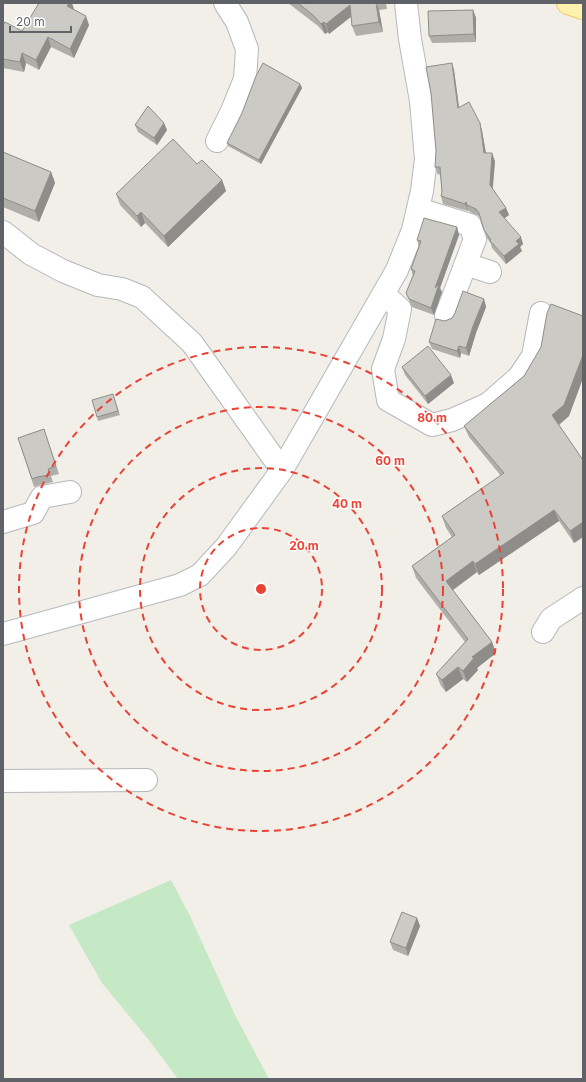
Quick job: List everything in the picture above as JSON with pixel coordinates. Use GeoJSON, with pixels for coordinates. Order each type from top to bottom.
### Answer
{"type":"FeatureCollection","features":[{"type":"Feature","properties":{"kind":"main road"},"geometry":{"type":"LineString","coordinates":[[568,3],[583,8]]}},
{"type":"Feature","properties":{"kind":"street"},"geometry":{"type":"LineString","coordinates":[[217,141],[232,111],[245,79],[247,49],[237,22],[225,3]]}},
{"type":"Feature","properties":{"kind":"street"},"geometry":{"type":"LineString","coordinates":[[3,634],[180,585],[200,575],[226,547],[282,470],[384,294],[397,270],[413,230],[426,159],[421,101],[410,39],[406,3]]}},
{"type":"Feature","properties":{"kind":"street"},"geometry":{"type":"LineString","coordinates":[[418,209],[470,225],[475,239],[446,316]]}},
{"type":"Feature","properties":{"kind":"street"},"geometry":{"type":"LineString","coordinates":[[3,232],[31,254],[63,271],[98,285],[122,288],[142,297],[192,342],[282,470]]}},
{"type":"Feature","properties":{"kind":"street"},"geometry":{"type":"LineString","coordinates":[[466,264],[490,272]]}},
{"type":"Feature","properties":{"kind":"street"},"geometry":{"type":"LineString","coordinates":[[384,294],[400,309],[394,339],[383,369],[388,400],[432,425],[452,420],[488,404],[519,376],[533,356],[541,313]]}},
{"type":"Feature","properties":{"kind":"street"},"geometry":{"type":"LineString","coordinates":[[3,522],[33,512],[42,497],[70,492]]}},
{"type":"Feature","properties":{"kind":"street"},"geometry":{"type":"LineString","coordinates":[[543,632],[551,620],[583,598]]}},
{"type":"Feature","properties":{"kind":"street"},"geometry":{"type":"LineString","coordinates":[[3,781],[146,780]]}},
{"type":"Feature","properties":{"kind":"green space"},"geometry":{"type":"Polygon","coordinates":[[[171,880],[190,916],[235,1015],[269,1079],[178,1079],[149,1040],[102,983],[69,925],[171,880]]]}},
{"type":"Feature","properties":{"kind":"building"},"geometry":{"type":"Polygon","coordinates":[[[39,3],[69,3],[67,6],[86,16],[70,49],[48,37],[36,60],[22,53],[20,62],[3,59],[3,26],[5,22],[22,31],[39,3]]]}},
{"type":"Feature","properties":{"kind":"building"},"geometry":{"type":"Polygon","coordinates":[[[298,3],[376,3],[379,22],[352,26],[350,5],[326,24],[324,22],[321,24],[298,3]]]}},
{"type":"Feature","properties":{"kind":"building"},"geometry":{"type":"Polygon","coordinates":[[[473,10],[474,34],[429,36],[428,11],[473,10]]]}},
{"type":"Feature","properties":{"kind":"building"},"geometry":{"type":"Polygon","coordinates":[[[263,63],[300,84],[259,160],[227,143],[242,113],[256,76],[263,63]]]}},
{"type":"Feature","properties":{"kind":"building"},"geometry":{"type":"Polygon","coordinates":[[[452,63],[458,108],[469,102],[480,123],[484,153],[492,153],[490,185],[506,208],[499,212],[521,237],[516,241],[519,244],[504,256],[490,241],[491,240],[484,230],[479,213],[476,209],[467,205],[466,202],[465,204],[441,196],[440,167],[435,167],[436,151],[431,93],[426,67],[452,63]]]}},
{"type":"Feature","properties":{"kind":"building"},"geometry":{"type":"Polygon","coordinates":[[[148,106],[164,123],[154,138],[135,125],[148,106]]]}},
{"type":"Feature","properties":{"kind":"building"},"geometry":{"type":"Polygon","coordinates":[[[173,139],[197,164],[202,160],[222,180],[164,236],[141,212],[137,216],[116,194],[173,139]]]}},
{"type":"Feature","properties":{"kind":"building"},"geometry":{"type":"Polygon","coordinates":[[[3,152],[51,172],[35,211],[3,198],[3,152]]]}},
{"type":"Feature","properties":{"kind":"building"},"geometry":{"type":"Polygon","coordinates":[[[424,218],[457,227],[435,288],[439,284],[431,308],[409,299],[406,293],[415,271],[411,269],[421,241],[417,240],[424,218]]]}},
{"type":"Feature","properties":{"kind":"building"},"geometry":{"type":"Polygon","coordinates":[[[463,291],[484,299],[466,348],[459,346],[457,351],[429,342],[436,319],[445,321],[452,318],[463,291]]]}},
{"type":"Feature","properties":{"kind":"building"},"geometry":{"type":"Polygon","coordinates":[[[551,304],[583,316],[583,355],[564,405],[552,415],[583,460],[583,522],[570,531],[554,510],[475,564],[473,561],[446,581],[492,642],[472,657],[474,658],[463,671],[458,667],[442,680],[436,674],[468,639],[412,566],[455,535],[442,516],[504,473],[464,426],[524,376],[541,347],[547,313],[551,304]]]}},
{"type":"Feature","properties":{"kind":"building"},"geometry":{"type":"Polygon","coordinates":[[[428,346],[451,375],[425,396],[402,367],[428,346]]]}},
{"type":"Feature","properties":{"kind":"building"},"geometry":{"type":"Polygon","coordinates":[[[113,394],[118,411],[97,417],[92,400],[113,394]]]}},
{"type":"Feature","properties":{"kind":"building"},"geometry":{"type":"Polygon","coordinates":[[[44,429],[56,466],[48,469],[50,475],[32,479],[18,438],[44,429]]]}},
{"type":"Feature","properties":{"kind":"building"},"geometry":{"type":"Polygon","coordinates":[[[402,912],[417,918],[406,948],[390,942],[402,912]]]}}]}
